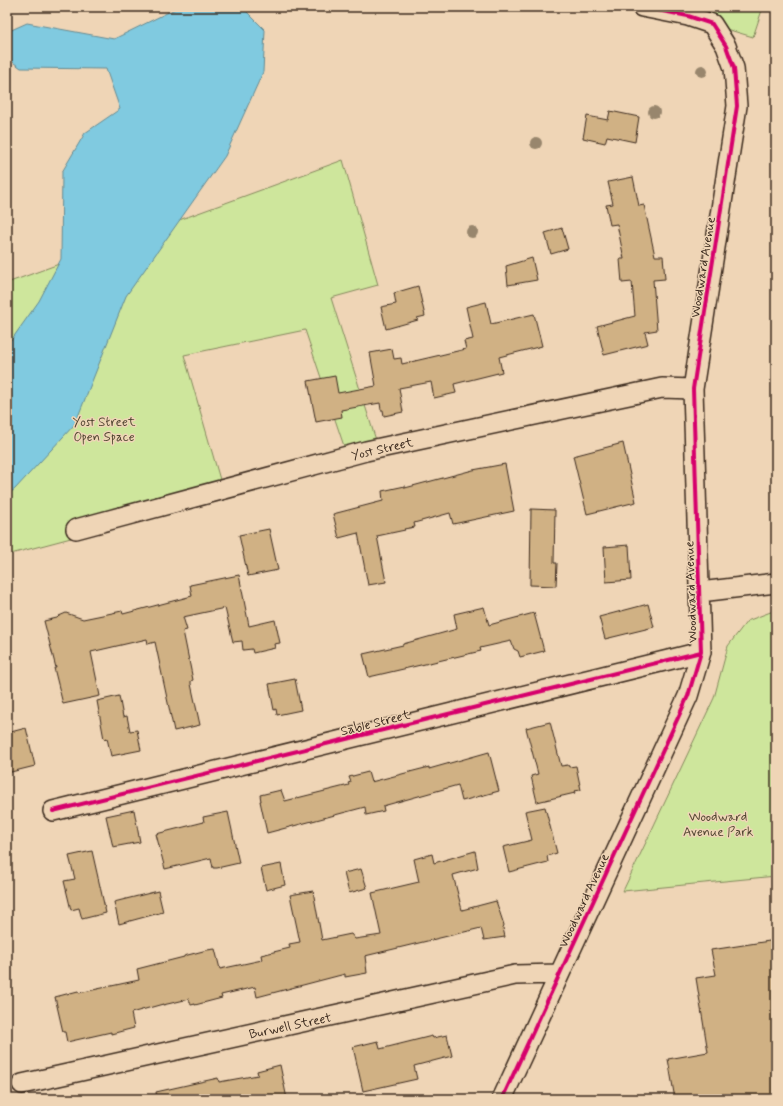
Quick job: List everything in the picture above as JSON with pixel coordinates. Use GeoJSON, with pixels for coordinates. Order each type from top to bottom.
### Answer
{"type":"FeatureCollection","features":[{"type":"Feature","properties":{"kind":"street","name":"Woodward Avenue"},"geometry":{"type":"LineString","coordinates":[[502,1099],[688,696],[701,652],[693,389],[737,106],[734,68],[726,46],[712,24],[688,16],[642,7]]}},
{"type":"Feature","properties":{"kind":"street","name":"Yost Street"},"geometry":{"type":"LineString","coordinates":[[76,529],[366,451],[662,388],[693,389]]}},
{"type":"Feature","properties":{"kind":"street"},"geometry":{"type":"LineString","coordinates":[[700,592],[776,583]]}},
{"type":"Feature","properties":{"kind":"street","name":"Sable Street"},"geometry":{"type":"LineString","coordinates":[[53,811],[701,652]]}},
{"type":"Feature","properties":{"kind":"street","name":"Burwell Street"},"geometry":{"type":"LineString","coordinates":[[22,1084],[516,975],[559,974]]}},
{"type":"Feature","properties":{"kind":"green space"},"geometry":{"type":"Polygon","coordinates":[[[628,7],[763,7],[753,37],[689,18],[628,7]]]}},
{"type":"Feature","properties":{"kind":"green space","name":"Yost Street Open Space"},"geometry":{"type":"Polygon","coordinates":[[[343,160],[378,285],[331,298],[381,456],[350,464],[305,330],[184,355],[225,497],[7,555],[7,283],[343,160]]]}},
{"type":"Feature","properties":{"kind":"green space","name":"Woodward Avenue Park"},"geometry":{"type":"Polygon","coordinates":[[[776,610],[776,876],[623,891],[714,698],[728,646],[747,621],[776,610]]]}},
{"type":"Feature","properties":{"kind":"water"},"geometry":{"type":"Polygon","coordinates":[[[179,7],[242,7],[265,30],[263,72],[225,156],[126,296],[75,424],[15,489],[7,495],[7,343],[12,339],[39,301],[61,259],[62,172],[85,133],[120,109],[106,69],[21,68],[7,58],[7,32],[27,23],[114,39],[179,7]]]}},
{"type":"Feature","properties":{"kind":"building"},"geometry":{"type":"Polygon","coordinates":[[[610,111],[639,117],[635,142],[607,136],[605,143],[583,138],[587,116],[608,120],[610,111]]]}},
{"type":"Feature","properties":{"kind":"building"},"geometry":{"type":"Polygon","coordinates":[[[633,177],[639,206],[644,205],[655,256],[663,256],[665,279],[653,280],[657,330],[645,332],[648,344],[604,355],[597,326],[635,316],[632,282],[622,283],[620,259],[624,259],[617,224],[610,225],[606,205],[613,204],[608,182],[633,177]]]}},
{"type":"Feature","properties":{"kind":"building"},"geometry":{"type":"Polygon","coordinates":[[[562,228],[568,249],[551,254],[545,233],[562,228]]]}},
{"type":"Feature","properties":{"kind":"building"},"geometry":{"type":"Polygon","coordinates":[[[532,258],[537,280],[508,285],[506,266],[532,258]]]}},
{"type":"Feature","properties":{"kind":"building"},"geometry":{"type":"Polygon","coordinates":[[[418,286],[425,316],[417,318],[418,320],[386,329],[381,307],[396,304],[394,293],[418,286]]]}},
{"type":"Feature","properties":{"kind":"building"},"geometry":{"type":"Polygon","coordinates":[[[486,302],[491,324],[534,314],[542,346],[499,357],[502,372],[454,384],[456,393],[434,398],[431,382],[399,388],[403,412],[384,416],[380,403],[341,410],[342,417],[316,422],[308,381],[335,376],[338,393],[376,386],[370,353],[392,349],[394,359],[401,358],[402,364],[466,349],[464,341],[473,339],[466,307],[486,302]]]}},
{"type":"Feature","properties":{"kind":"building"},"geometry":{"type":"Polygon","coordinates":[[[623,443],[636,502],[587,514],[573,456],[623,443]]]}},
{"type":"Feature","properties":{"kind":"building"},"geometry":{"type":"Polygon","coordinates":[[[505,464],[514,511],[453,524],[450,513],[414,523],[415,527],[377,536],[386,582],[368,585],[358,533],[339,538],[333,514],[383,501],[382,491],[405,486],[405,488],[473,470],[505,464]]]}},
{"type":"Feature","properties":{"kind":"building"},"geometry":{"type":"Polygon","coordinates":[[[531,509],[555,510],[554,563],[557,563],[556,586],[530,585],[531,509]]]}},
{"type":"Feature","properties":{"kind":"building"},"geometry":{"type":"Polygon","coordinates":[[[269,529],[278,570],[248,576],[239,535],[269,529]]]}},
{"type":"Feature","properties":{"kind":"building"},"geometry":{"type":"Polygon","coordinates":[[[629,545],[631,580],[606,582],[604,547],[629,545]]]}},
{"type":"Feature","properties":{"kind":"building"},"geometry":{"type":"Polygon","coordinates":[[[239,575],[249,626],[275,620],[280,643],[274,644],[275,648],[253,653],[252,649],[243,650],[242,641],[233,642],[225,608],[183,617],[187,630],[183,631],[193,680],[191,681],[191,684],[200,725],[174,731],[155,642],[148,644],[147,639],[91,652],[100,696],[63,704],[54,668],[56,668],[44,621],[57,618],[66,613],[83,619],[122,611],[123,614],[192,596],[190,585],[239,575]]]}},
{"type":"Feature","properties":{"kind":"building"},"geometry":{"type":"Polygon","coordinates":[[[648,604],[654,627],[605,639],[599,617],[648,604]]]}},
{"type":"Feature","properties":{"kind":"building"},"geometry":{"type":"Polygon","coordinates":[[[484,607],[489,625],[534,613],[544,651],[520,657],[518,651],[514,649],[511,641],[480,648],[481,651],[369,677],[363,654],[403,645],[457,629],[454,614],[484,607]]]}},
{"type":"Feature","properties":{"kind":"building"},"geometry":{"type":"Polygon","coordinates":[[[295,679],[301,710],[277,715],[276,709],[274,710],[269,684],[295,679]]]}},
{"type":"Feature","properties":{"kind":"building"},"geometry":{"type":"Polygon","coordinates":[[[119,696],[123,717],[127,716],[130,731],[137,730],[141,750],[111,756],[107,738],[104,739],[97,701],[119,696]]]}},
{"type":"Feature","properties":{"kind":"building"},"geometry":{"type":"Polygon","coordinates":[[[550,722],[561,766],[576,766],[581,790],[574,791],[575,793],[537,802],[531,776],[538,774],[526,728],[550,722]]]}},
{"type":"Feature","properties":{"kind":"building"},"geometry":{"type":"Polygon","coordinates":[[[26,728],[35,766],[7,773],[7,733],[26,728]]]}},
{"type":"Feature","properties":{"kind":"building"},"geometry":{"type":"Polygon","coordinates":[[[489,752],[499,791],[462,801],[458,785],[383,806],[384,811],[366,815],[365,807],[267,833],[260,795],[281,790],[285,801],[349,785],[348,783],[351,782],[349,777],[368,772],[371,782],[429,767],[429,769],[489,752]]]}},
{"type":"Feature","properties":{"kind":"building"},"geometry":{"type":"Polygon","coordinates":[[[545,807],[557,853],[547,856],[548,862],[509,872],[503,847],[532,840],[525,811],[545,807]]]}},
{"type":"Feature","properties":{"kind":"building"},"geometry":{"type":"Polygon","coordinates":[[[134,810],[140,842],[113,847],[106,816],[134,810]]]}},
{"type":"Feature","properties":{"kind":"building"},"geometry":{"type":"Polygon","coordinates":[[[228,812],[239,863],[213,868],[211,858],[165,869],[156,834],[204,822],[203,817],[228,812]]]}},
{"type":"Feature","properties":{"kind":"building"},"geometry":{"type":"Polygon","coordinates":[[[92,851],[106,913],[82,919],[79,908],[71,910],[64,881],[75,879],[69,856],[92,851]]]}},
{"type":"Feature","properties":{"kind":"building"},"geometry":{"type":"Polygon","coordinates":[[[475,851],[478,868],[453,875],[462,910],[496,901],[504,925],[503,928],[505,937],[484,940],[481,928],[365,956],[367,973],[345,977],[345,974],[257,997],[255,987],[221,995],[222,998],[195,1005],[191,1005],[189,999],[163,1004],[131,1013],[134,1028],[67,1042],[65,1032],[63,1032],[55,997],[78,991],[79,993],[139,980],[137,969],[207,950],[215,949],[220,969],[262,960],[261,955],[290,948],[289,944],[300,942],[290,895],[313,891],[322,940],[351,934],[355,939],[381,935],[372,893],[419,882],[414,859],[432,854],[434,863],[475,851]]]}},
{"type":"Feature","properties":{"kind":"building"},"geometry":{"type":"Polygon","coordinates":[[[281,864],[285,885],[266,890],[261,868],[281,864]]]}},
{"type":"Feature","properties":{"kind":"building"},"geometry":{"type":"Polygon","coordinates":[[[361,869],[367,888],[349,893],[344,873],[361,869]]]}},
{"type":"Feature","properties":{"kind":"building"},"geometry":{"type":"Polygon","coordinates":[[[158,891],[163,912],[119,924],[114,902],[158,891]]]}},
{"type":"Feature","properties":{"kind":"building"},"geometry":{"type":"Polygon","coordinates":[[[776,940],[776,1099],[675,1099],[668,1059],[708,1052],[696,978],[716,975],[711,950],[776,940]]]}},
{"type":"Feature","properties":{"kind":"building"},"geometry":{"type":"Polygon","coordinates":[[[447,1035],[452,1056],[414,1066],[417,1079],[363,1091],[353,1047],[378,1041],[380,1049],[432,1036],[433,1038],[447,1035]]]}},
{"type":"Feature","properties":{"kind":"building"},"geometry":{"type":"Polygon","coordinates":[[[280,1065],[287,1099],[157,1099],[156,1092],[218,1078],[219,1082],[258,1075],[257,1071],[280,1065]]]}},
{"type":"Feature","properties":{"kind":"cycle path"},"geometry":{"type":"LineString","coordinates":[[502,1099],[688,696],[701,652],[693,389],[737,106],[734,68],[726,46],[712,24],[688,16],[642,7]]}},
{"type":"Feature","properties":{"kind":"cycle path"},"geometry":{"type":"LineString","coordinates":[[53,811],[701,652]]}}]}
